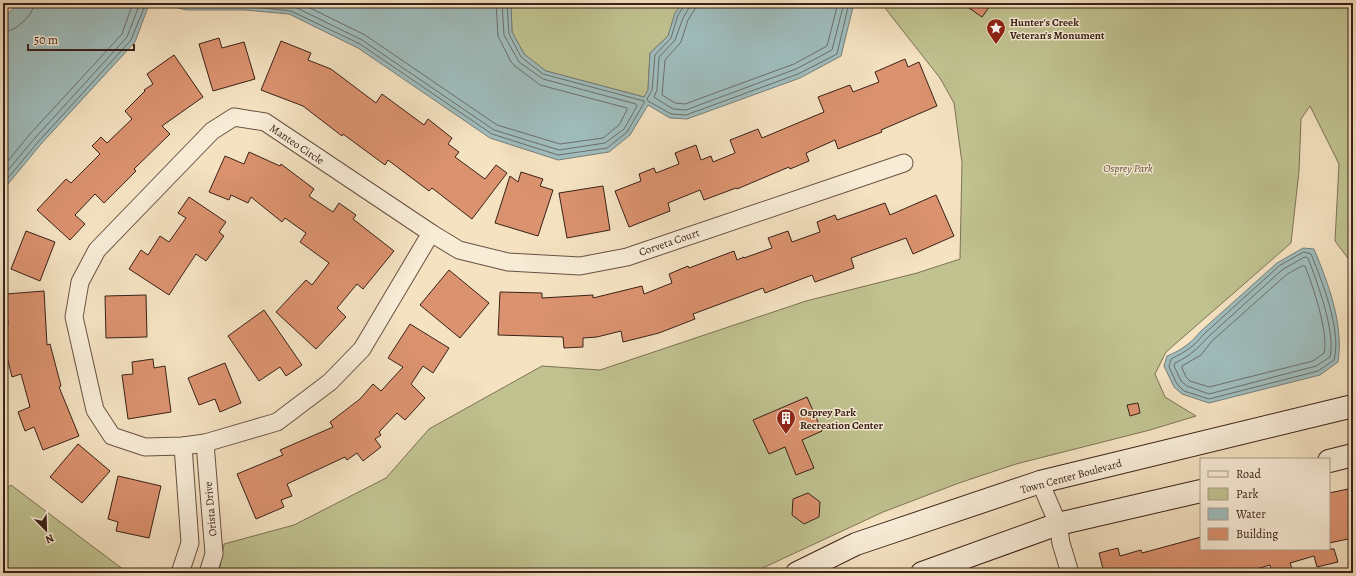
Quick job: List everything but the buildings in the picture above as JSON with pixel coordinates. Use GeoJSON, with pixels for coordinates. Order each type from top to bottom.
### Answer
{"type":"FeatureCollection","features":[{"type":"Feature","properties":{"kind":"street","name":"Manteo Circle"},"geometry":{"type":"LineString","coordinates":[[234,117],[265,122],[431,233],[362,349],[330,382],[277,422],[205,443],[145,448],[112,436],[96,410],[74,317],[80,282],[97,250],[212,131],[234,117]]}},
{"type":"Feature","properties":{"kind":"street","name":"Corveta Court"},"geometry":{"type":"LineString","coordinates":[[431,233],[458,250],[508,262],[580,266],[627,257],[904,163]]}},
{"type":"Feature","properties":{"kind":"street","name":"Town Center Boulevard"},"geometry":{"type":"LineString","coordinates":[[797,573],[856,544],[1040,482],[1353,406]]}},
{"type":"Feature","properties":{"kind":"street","name":"Orista Drive"},"geometry":{"type":"LineString","coordinates":[[205,443],[214,554],[208,573]]}},
{"type":"Feature","properties":{"kind":"street","name":"Orista Drive"},"geometry":{"type":"LineString","coordinates":[[180,573],[190,543],[182,446]]}},
{"type":"Feature","properties":{"kind":"street"},"geometry":{"type":"LineString","coordinates":[[1330,461],[1353,455]]}},
{"type":"Feature","properties":{"kind":"street"},"geometry":{"type":"LineString","coordinates":[[1040,482],[1058,524],[1061,543],[1070,573]]}},
{"type":"Feature","properties":{"kind":"street"},"geometry":{"type":"LineString","coordinates":[[922,573],[1058,524],[1200,491]]}},
{"type":"Feature","properties":{"kind":"green space"},"geometry":{"type":"Polygon","coordinates":[[[511,3],[682,3],[675,14],[668,36],[650,53],[648,90],[644,97],[546,71],[524,54],[512,32],[511,3]]]}},
{"type":"Feature","properties":{"kind":"green space","name":"Osprey Park"},"geometry":{"type":"Polygon","coordinates":[[[881,3],[1353,3],[1353,265],[1335,241],[1339,164],[1310,106],[1301,119],[1299,171],[1291,243],[1166,352],[1155,374],[1165,397],[1196,416],[1150,430],[1016,464],[959,483],[883,512],[752,573],[219,573],[224,544],[294,525],[386,478],[429,429],[542,366],[600,370],[806,301],[917,273],[960,259],[962,163],[954,103],[940,78],[881,3]]]}},
{"type":"Feature","properties":{"kind":"green space"},"geometry":{"type":"Polygon","coordinates":[[[11,485],[128,573],[3,573],[3,491],[11,485]]]}},
{"type":"Feature","properties":{"kind":"water"},"geometry":{"type":"Polygon","coordinates":[[[22,3],[152,3],[148,7],[135,42],[41,144],[3,190],[3,18],[22,3]]]}},
{"type":"Feature","properties":{"kind":"water"},"geometry":{"type":"Polygon","coordinates":[[[156,3],[511,3],[512,32],[524,54],[546,71],[644,97],[648,90],[650,53],[668,36],[675,13],[682,3],[854,3],[841,56],[800,78],[687,119],[670,118],[648,105],[630,135],[609,152],[558,160],[490,138],[358,48],[289,14],[245,10],[187,10],[156,3]]]}},
{"type":"Feature","properties":{"kind":"water"},"geometry":{"type":"Polygon","coordinates":[[[1303,248],[1314,249],[1334,304],[1339,333],[1338,362],[1320,375],[1209,403],[1182,394],[1174,387],[1164,366],[1167,356],[1182,349],[1190,343],[1201,331],[1277,263],[1303,248]]]}},
{"type":"Feature","properties":{"kind":"place","name":"Hunter's Creek Veteran's Monument"},"geometry":{"type":"Point","coordinates":[996,45]}},
{"type":"Feature","properties":{"kind":"place","name":"Osprey Park Recreation Center"},"geometry":{"type":"Point","coordinates":[786,435]}}]}
